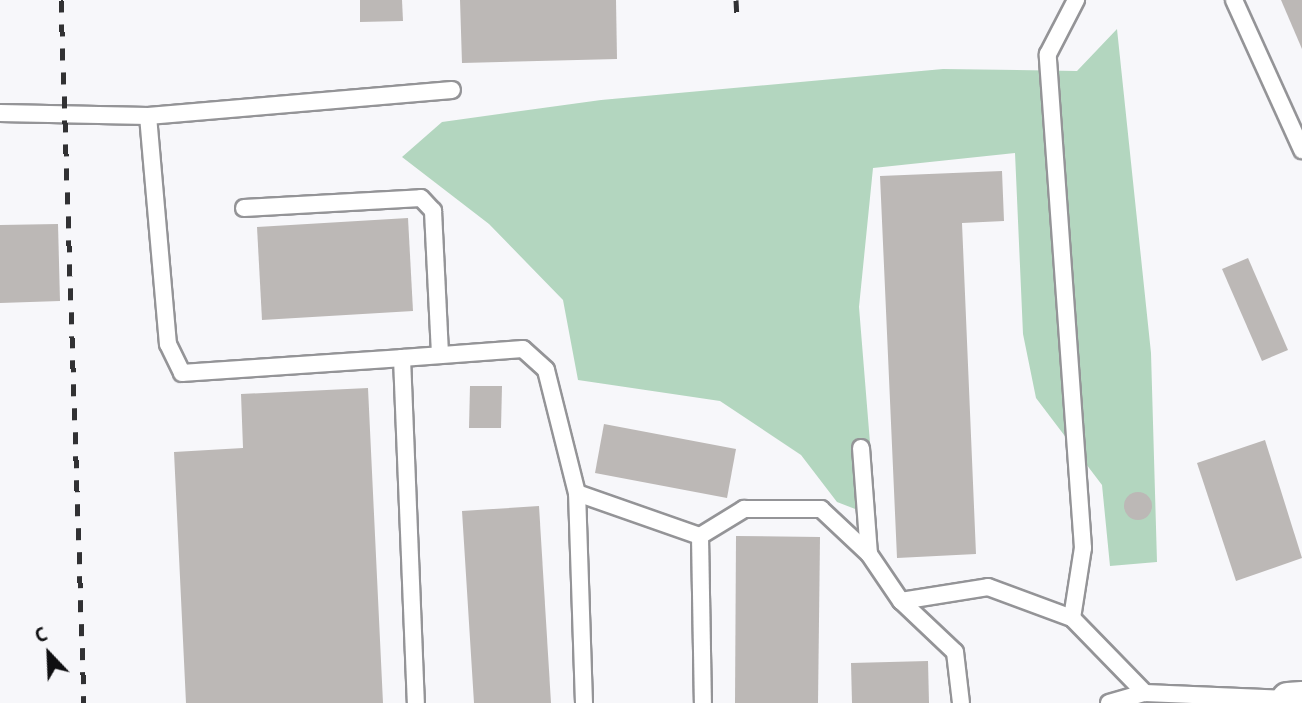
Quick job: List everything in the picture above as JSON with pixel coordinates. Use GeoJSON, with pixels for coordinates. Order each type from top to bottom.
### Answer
{"type":"FeatureCollection","features":[{"type":"Feature","properties":{"kind":"lane"},"geometry":{"type":"LineString","coordinates":[[1072,618],[1083,548],[1048,54],[1076,0]]}},
{"type":"Feature","properties":{"kind":"lane"},"geometry":{"type":"LineString","coordinates":[[1234,0],[1302,150]]}},
{"type":"Feature","properties":{"kind":"lane"},"geometry":{"type":"LineString","coordinates":[[0,113],[148,116],[452,90]]}},
{"type":"Feature","properties":{"kind":"lane"},"geometry":{"type":"LineString","coordinates":[[148,116],[168,344],[182,373],[523,349],[546,369],[576,493],[584,703]]}},
{"type":"Feature","properties":{"kind":"lane"},"geometry":{"type":"LineString","coordinates":[[244,208],[421,198],[433,211],[440,355]]}},
{"type":"Feature","properties":{"kind":"lane"},"geometry":{"type":"LineString","coordinates":[[402,358],[416,703]]}},
{"type":"Feature","properties":{"kind":"lane"},"geometry":{"type":"LineString","coordinates":[[861,448],[869,554]]}},
{"type":"Feature","properties":{"kind":"lane"},"geometry":{"type":"LineString","coordinates":[[576,493],[700,536]]}},
{"type":"Feature","properties":{"kind":"lane"},"geometry":{"type":"LineString","coordinates":[[700,536],[744,509],[821,509],[869,554],[901,601],[955,652],[961,703]]}},
{"type":"Feature","properties":{"kind":"lane"},"geometry":{"type":"LineString","coordinates":[[700,536],[703,703]]}},
{"type":"Feature","properties":{"kind":"lane"},"geometry":{"type":"LineString","coordinates":[[901,601],[988,587],[1072,618],[1145,693]]}},
{"type":"Feature","properties":{"kind":"lane"},"geometry":{"type":"LineString","coordinates":[[1109,703],[1145,693],[1293,700]]}},
{"type":"Feature","properties":{"kind":"green space"},"geometry":{"type":"Polygon","coordinates":[[[1117,29],[1151,353],[1157,562],[1110,566],[1102,485],[1036,398],[1023,334],[1015,153],[873,168],[859,307],[876,517],[837,502],[801,455],[720,401],[578,380],[563,300],[489,224],[402,157],[442,122],[601,100],[943,69],[1077,71],[1117,29]]]}},
{"type":"Feature","properties":{"kind":"building"},"geometry":{"type":"Polygon","coordinates":[[[360,0],[402,0],[403,21],[360,22],[360,0]]]}},
{"type":"Feature","properties":{"kind":"building"},"geometry":{"type":"Polygon","coordinates":[[[460,0],[616,0],[617,59],[462,63],[460,0]]]}},
{"type":"Feature","properties":{"kind":"building"},"geometry":{"type":"Polygon","coordinates":[[[1281,0],[1302,0],[1302,49],[1281,0]]]}},
{"type":"Feature","properties":{"kind":"building"},"geometry":{"type":"Polygon","coordinates":[[[1002,171],[1004,221],[962,223],[976,554],[897,558],[880,176],[1002,171]]]}},
{"type":"Feature","properties":{"kind":"building"},"geometry":{"type":"Polygon","coordinates":[[[408,218],[413,311],[262,320],[257,227],[408,218]]]}},
{"type":"Feature","properties":{"kind":"building"},"geometry":{"type":"Polygon","coordinates":[[[58,224],[60,301],[0,303],[0,225],[58,224]]]}},
{"type":"Feature","properties":{"kind":"building"},"geometry":{"type":"Polygon","coordinates":[[[1248,258],[1288,350],[1262,361],[1222,269],[1248,258]]]}},
{"type":"Feature","properties":{"kind":"building"},"geometry":{"type":"Polygon","coordinates":[[[470,386],[502,386],[501,428],[469,428],[470,386]]]}},
{"type":"Feature","properties":{"kind":"building"},"geometry":{"type":"Polygon","coordinates":[[[368,388],[383,703],[186,703],[174,452],[243,448],[241,394],[368,388]]]}},
{"type":"Feature","properties":{"kind":"building"},"geometry":{"type":"Polygon","coordinates":[[[604,424],[736,449],[727,498],[595,473],[604,424]]]}},
{"type":"Feature","properties":{"kind":"building"},"geometry":{"type":"Polygon","coordinates":[[[1265,440],[1302,558],[1236,581],[1197,463],[1265,440]]]}},
{"type":"Feature","properties":{"kind":"building"},"geometry":{"type":"Polygon","coordinates":[[[1138,492],[1148,496],[1152,506],[1148,516],[1138,520],[1128,516],[1124,506],[1128,496],[1138,492]]]}},
{"type":"Feature","properties":{"kind":"building"},"geometry":{"type":"Polygon","coordinates":[[[539,506],[551,703],[474,703],[462,511],[539,506]]]}},
{"type":"Feature","properties":{"kind":"building"},"geometry":{"type":"Polygon","coordinates":[[[736,536],[820,537],[818,703],[735,703],[736,536]]]}},
{"type":"Feature","properties":{"kind":"building"},"geometry":{"type":"Polygon","coordinates":[[[928,661],[929,703],[852,703],[851,663],[928,661]]]}},
{"type":"Feature","properties":{"kind":"railway"},"geometry":{"type":"LineString","coordinates":[[61,0],[84,703]]}},
{"type":"Feature","properties":{"kind":"railway"},"geometry":{"type":"LineString","coordinates":[[736,0],[737,21]]}}]}
